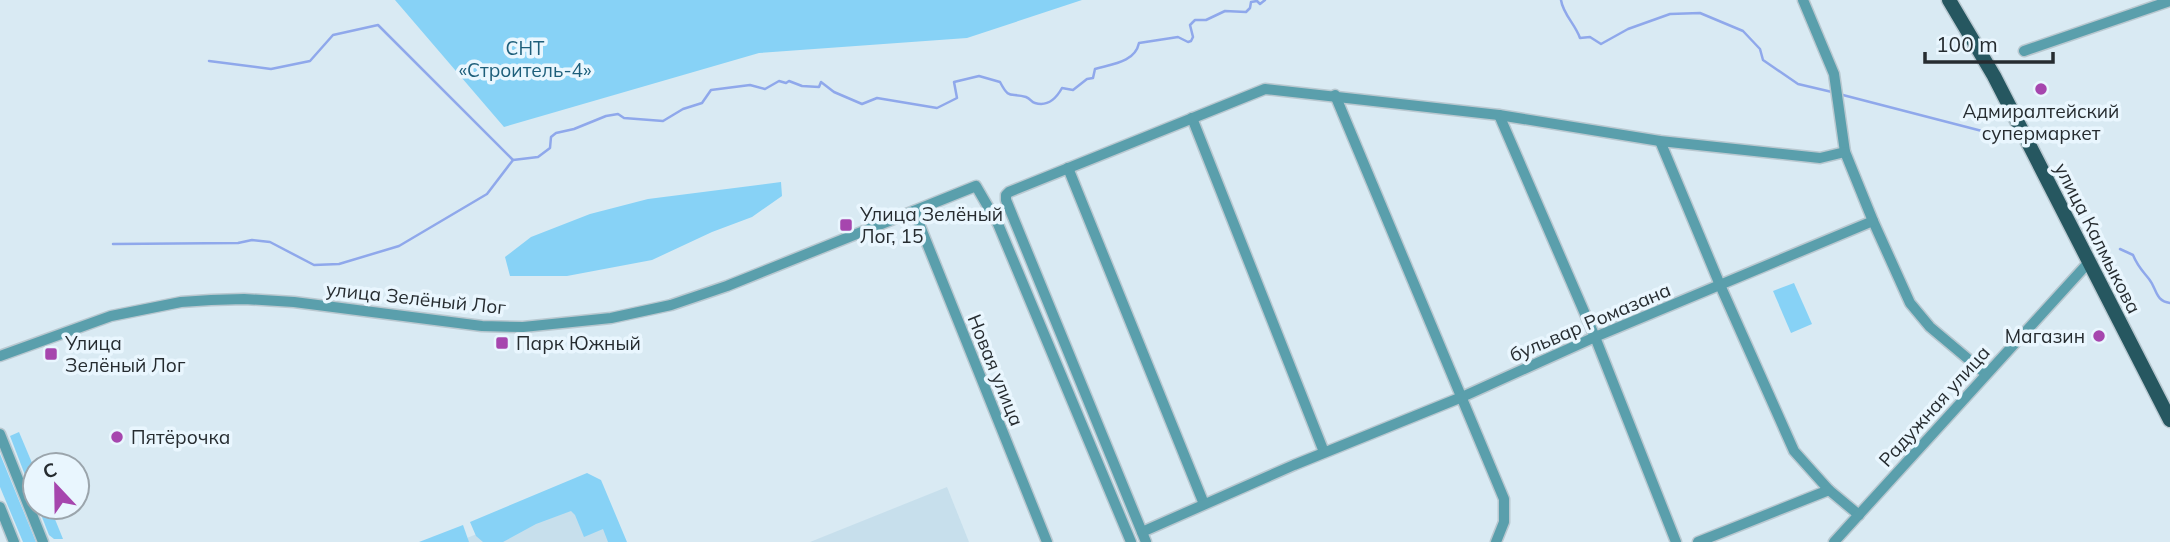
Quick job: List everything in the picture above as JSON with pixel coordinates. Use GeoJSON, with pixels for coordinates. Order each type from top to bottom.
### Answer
{"type":"FeatureCollection","features":[{"type":"Feature","properties":{"kind":"main road","name":"улица Калмыкова"},"geometry":{"type":"LineString","coordinates":[[1949,0],[1994,76],[2170,421]]}},
{"type":"Feature","properties":{"kind":"street"},"geometry":{"type":"LineString","coordinates":[[1803,0],[1833,74],[1845,152],[1872,221],[1910,303],[1930,327],[1986,374]]}},
{"type":"Feature","properties":{"kind":"street"},"geometry":{"type":"LineString","coordinates":[[2024,51],[2170,1]]}},
{"type":"Feature","properties":{"kind":"street"},"geometry":{"type":"LineString","coordinates":[[1144,537],[1005,198],[1009,192],[1265,89],[1499,115],[1660,141],[1821,158],[1845,152]]}},
{"type":"Feature","properties":{"kind":"street"},"geometry":{"type":"LineString","coordinates":[[1335,95],[1504,499],[1504,522],[1496,542]]}},
{"type":"Feature","properties":{"kind":"street"},"geometry":{"type":"LineString","coordinates":[[1499,115],[1595,337],[1676,542]]}},
{"type":"Feature","properties":{"kind":"street"},"geometry":{"type":"LineString","coordinates":[[1192,118],[1324,452]]}},
{"type":"Feature","properties":{"kind":"street"},"geometry":{"type":"LineString","coordinates":[[1660,141],[1794,451],[1829,490],[1859,515]]}},
{"type":"Feature","properties":{"kind":"street"},"geometry":{"type":"LineString","coordinates":[[1068,168],[1205,504]]}},
{"type":"Feature","properties":{"kind":"street","name":"улица Зелёный Лог"},"geometry":{"type":"LineString","coordinates":[[1,357],[111,316],[211,299],[294,302],[482,326],[523,327],[611,318],[671,305],[727,286],[976,186],[998,224],[1131,542]]}},
{"type":"Feature","properties":{"kind":"street","name":"Новая улица"},"geometry":{"type":"LineString","coordinates":[[914,211],[1047,542]]}},
{"type":"Feature","properties":{"kind":"street","name":"бульвар Ромазана"},"geometry":{"type":"LineString","coordinates":[[1144,537],[1205,504],[1324,452],[1462,397],[1595,337],[1872,221]]}},
{"type":"Feature","properties":{"kind":"street","name":"Радужная улица"},"geometry":{"type":"LineString","coordinates":[[1834,542],[2089,262]]}},
{"type":"Feature","properties":{"kind":"street"},"geometry":{"type":"LineString","coordinates":[[0,434],[43,542]]}},
{"type":"Feature","properties":{"kind":"street"},"geometry":{"type":"LineString","coordinates":[[1698,542],[1829,490]]}},
{"type":"Feature","properties":{"kind":"street"},"geometry":{"type":"LineString","coordinates":[[0,507],[14,542]]}},
{"type":"Feature","properties":{"kind":"shaded area"},"geometry":{"type":"Polygon","coordinates":[[[947,487],[969,542],[810,542],[947,487]]]}},
{"type":"Feature","properties":{"kind":"shaded area"},"geometry":{"type":"Polygon","coordinates":[[[590,488],[612,542],[457,542],[590,488]]]}},
{"type":"Feature","properties":{"kind":"green space","name":"СНТ «Строитель-4»"},"geometry":{"type":"Polygon","coordinates":[[[395,0],[1082,0],[967,38],[759,53],[504,127],[395,0]]]}},
{"type":"Feature","properties":{"kind":"green space"},"geometry":{"type":"Polygon","coordinates":[[[781,182],[782,196],[752,217],[652,260],[567,276],[510,276],[505,257],[531,237],[590,214],[648,199],[781,182]]]}},
{"type":"Feature","properties":{"kind":"green space"},"geometry":{"type":"Polygon","coordinates":[[[1794,283],[1812,324],[1791,333],[1773,291],[1794,283]]]}},
{"type":"Feature","properties":{"kind":"green space"},"geometry":{"type":"Polygon","coordinates":[[[19,432],[27,451],[21,451],[21,465],[10,436],[19,432]]]}},
{"type":"Feature","properties":{"kind":"green space"},"geometry":{"type":"Polygon","coordinates":[[[0,454],[21,505],[21,521],[27,521],[36,542],[23,542],[0,487],[0,454]]]}},
{"type":"Feature","properties":{"kind":"green space"},"geometry":{"type":"Polygon","coordinates":[[[587,473],[601,480],[627,542],[608,542],[603,529],[584,537],[571,511],[536,524],[503,542],[483,542],[476,536],[470,522],[587,473]]]}},
{"type":"Feature","properties":{"kind":"green space"},"geometry":{"type":"Polygon","coordinates":[[[44,521],[56,521],[63,539],[54,539],[49,535],[44,521]]]}},
{"type":"Feature","properties":{"kind":"green space"},"geometry":{"type":"Polygon","coordinates":[[[463,525],[469,542],[419,542],[463,525]]]}},
{"type":"Feature","properties":{"kind":"waterway"},"geometry":{"type":"LineString","coordinates":[[113,244],[238,243],[252,240],[270,242],[314,265],[339,264],[399,246],[487,194],[513,160],[538,157],[550,148],[551,137],[556,133],[606,116],[618,114],[624,118],[663,121],[683,109],[702,103],[711,90],[750,85],[765,89],[779,81],[819,87],[821,82],[834,92],[862,104],[877,98],[937,108],[957,98],[954,82],[979,76],[1000,82],[1008,94],[1044,104],[1055,98],[1062,88],[1073,90],[1087,79],[1093,78],[1095,69],[1128,58],[1139,43],[1178,37],[1191,41],[1193,37],[1190,25],[1195,20],[1206,20],[1225,11],[1246,12],[1251,2],[1257,1],[1260,4],[1265,0]]}},
{"type":"Feature","properties":{"kind":"waterway"},"geometry":{"type":"LineString","coordinates":[[1561,0],[1580,38],[1590,37],[1601,44],[1628,29],[1670,14],[1700,13],[1743,31],[1760,49],[1763,60],[1798,84],[1832,92]]}},
{"type":"Feature","properties":{"kind":"waterway"},"geometry":{"type":"LineString","coordinates":[[209,61],[271,69],[310,61],[333,35],[378,25],[513,160]]}},
{"type":"Feature","properties":{"kind":"waterway"},"geometry":{"type":"LineString","coordinates":[[1839,94],[1982,131]]}},
{"type":"Feature","properties":{"kind":"waterway"},"geometry":{"type":"LineString","coordinates":[[2120,249],[2133,255],[2159,297],[2170,303]]}},
{"type":"Feature","properties":{"kind":"place","name":"Адмиралтейский супермаркет"},"geometry":{"type":"Point","coordinates":[2041,89]}},
{"type":"Feature","properties":{"kind":"place","name":"Улица Зелёный Лог, 15"},"geometry":{"type":"Point","coordinates":[846,225]}},
{"type":"Feature","properties":{"kind":"place","name":"Магазин"},"geometry":{"type":"Point","coordinates":[2099,336]}},
{"type":"Feature","properties":{"kind":"place","name":"Парк Южный"},"geometry":{"type":"Point","coordinates":[502,343]}},
{"type":"Feature","properties":{"kind":"place","name":"Улица Зелёный Лог"},"geometry":{"type":"Point","coordinates":[51,354]}},
{"type":"Feature","properties":{"kind":"place","name":"Пятёрочка"},"geometry":{"type":"Point","coordinates":[117,437]}}]}
